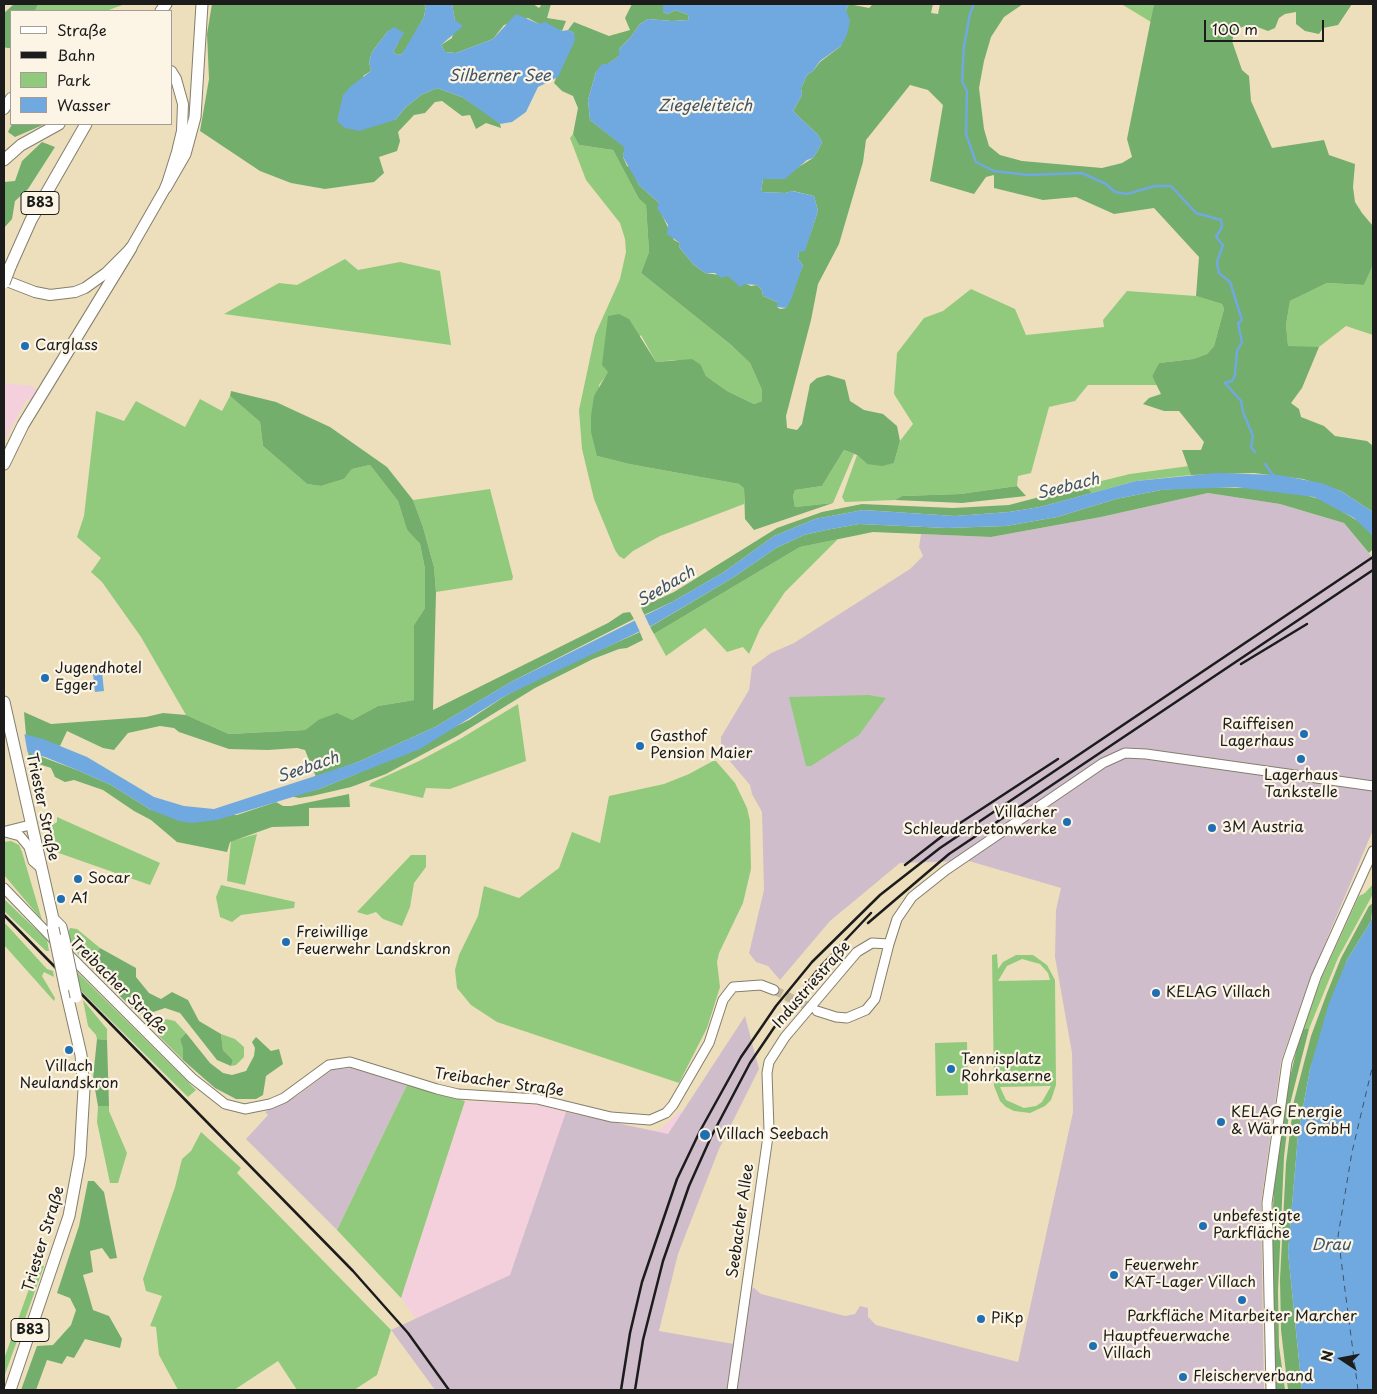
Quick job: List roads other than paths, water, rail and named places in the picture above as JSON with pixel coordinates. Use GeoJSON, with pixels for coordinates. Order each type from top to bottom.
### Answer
{"type":"FeatureCollection","features":[{"type":"Feature","properties":{"kind":"main road"},"geometry":{"type":"LineString","coordinates":[[4,464],[23,425],[131,248],[185,154],[196,117],[202,4]]}},
{"type":"Feature","properties":{"kind":"main road"},"geometry":{"type":"LineString","coordinates":[[166,187],[177,152],[183,118],[180,91],[172,74]]}},
{"type":"Feature","properties":{"kind":"main road"},"geometry":{"type":"LineString","coordinates":[[4,160],[21,145],[56,125]]}},
{"type":"Feature","properties":{"kind":"main road","name":"B83"},"geometry":{"type":"LineString","coordinates":[[4,281],[30,220],[85,125]]}},
{"type":"Feature","properties":{"kind":"main road"},"geometry":{"type":"LineString","coordinates":[[4,281],[50,295],[75,292],[106,273],[131,248]]}},
{"type":"Feature","properties":{"kind":"main road","name":"Triester Straße"},"geometry":{"type":"LineString","coordinates":[[4,702],[65,986],[77,1032]]}},
{"type":"Feature","properties":{"kind":"main road","name":"Triester Straße"},"geometry":{"type":"LineString","coordinates":[[10,1390],[52,1271],[75,1190],[81,1149],[84,1090],[77,1032],[76,997],[61,927],[53,923]]}},
{"type":"Feature","properties":{"kind":"street"},"geometry":{"type":"LineString","coordinates":[[817,1011],[836,1017],[848,1018],[866,1010],[875,999],[894,925],[904,906],[926,886],[1103,763],[1125,753],[1146,754],[1373,786]]}},
{"type":"Feature","properties":{"kind":"street"},"geometry":{"type":"LineString","coordinates":[[4,832],[30,825]]}},
{"type":"Feature","properties":{"kind":"street"},"geometry":{"type":"LineString","coordinates":[[4,832],[20,836],[29,847],[33,861],[40,867]]}},
{"type":"Feature","properties":{"kind":"street"},"geometry":{"type":"LineString","coordinates":[[1270,1390],[1267,1203],[1287,1062],[1316,977],[1373,851]]}},
{"type":"Feature","properties":{"kind":"street","name":"Treibacher Straße"},"geometry":{"type":"LineString","coordinates":[[4,888],[141,1029],[192,1078],[225,1104],[245,1109],[270,1104],[293,1092],[329,1066],[350,1062],[436,1090],[458,1094],[537,1099],[611,1117],[650,1120],[666,1113],[674,1105],[709,1043],[723,1000],[733,987],[761,985],[774,990]]}},
{"type":"Feature","properties":{"kind":"street","name":"Industriestraße"},"geometry":{"type":"LineString","coordinates":[[772,1056],[802,1016],[857,952],[872,943],[889,944]]}},
{"type":"Feature","properties":{"kind":"street","name":"Seebacher Allee"},"geometry":{"type":"LineString","coordinates":[[732,1390],[769,1129],[766,1073],[772,1056]]}},
{"type":"Feature","properties":{"kind":"water","name":"Silberner See"},"geometry":{"type":"Polygon","coordinates":[[[422,4],[452,4],[455,20],[463,26],[441,45],[445,52],[456,53],[493,39],[516,14],[539,24],[545,22],[562,31],[568,30],[574,33],[575,40],[558,77],[538,87],[526,112],[512,122],[500,124],[462,97],[437,88],[421,95],[406,107],[395,120],[359,131],[345,128],[337,121],[343,95],[350,87],[371,71],[369,62],[372,52],[388,31],[394,27],[404,33],[393,52],[397,55],[402,54],[424,17],[426,6],[422,4]]]}},
{"type":"Feature","properties":{"kind":"water","name":"Ziegeleiteich"},"geometry":{"type":"Polygon","coordinates":[[[663,4],[849,4],[846,10],[850,21],[847,35],[841,46],[820,61],[813,71],[807,75],[801,88],[802,95],[793,111],[818,135],[822,142],[813,158],[807,160],[785,179],[763,179],[761,192],[785,193],[792,191],[814,196],[818,211],[805,251],[799,252],[798,259],[803,265],[791,300],[786,308],[777,307],[777,302],[763,296],[762,290],[757,285],[745,284],[740,287],[728,276],[721,278],[715,273],[705,273],[694,265],[679,247],[680,243],[667,234],[668,225],[657,208],[659,203],[639,185],[623,157],[624,147],[590,120],[588,100],[596,72],[602,64],[607,64],[619,56],[619,49],[640,24],[648,19],[688,20],[689,15],[675,10],[668,14],[663,12],[663,4]]]}},
{"type":"Feature","properties":{"kind":"water","name":"Seebach"},"geometry":{"type":"Polygon","coordinates":[[[1217,473],[1279,475],[1321,483],[1341,491],[1373,512],[1373,536],[1354,518],[1314,497],[1235,487],[1161,490],[1116,499],[1057,517],[1006,526],[947,528],[859,524],[804,535],[776,548],[734,577],[653,625],[505,696],[420,749],[319,789],[217,820],[192,823],[179,821],[151,810],[111,785],[77,770],[45,757],[4,746],[4,729],[43,739],[87,757],[154,797],[184,806],[214,809],[358,762],[435,727],[511,682],[672,602],[724,572],[774,536],[815,519],[863,510],[955,516],[1009,512],[1040,507],[1136,481],[1217,473]]]}},
{"type":"Feature","properties":{"kind":"water"},"geometry":{"type":"Polygon","coordinates":[[[102,672],[104,691],[95,692],[93,673],[102,672]]]}},
{"type":"Feature","properties":{"kind":"water","name":"Drau"},"geometry":{"type":"Polygon","coordinates":[[[1373,914],[1373,1390],[1302,1390],[1288,1252],[1298,1135],[1310,1069],[1329,1003],[1347,960],[1371,921],[1373,914]]]}},
{"type":"Feature","properties":{"kind":"waterway"},"geometry":{"type":"LineString","coordinates":[[974,4],[970,14],[964,46],[962,81],[967,91],[966,134],[976,162],[994,171],[1028,175],[1082,173],[1106,184],[1115,192],[1127,194],[1155,186],[1171,186],[1196,213],[1221,220],[1222,227],[1216,237],[1223,245],[1217,262],[1219,273],[1230,282],[1242,320],[1238,323],[1242,342],[1237,351],[1235,375],[1232,381],[1225,383],[1241,401],[1243,412],[1253,436],[1251,447],[1255,452]]}},
{"type":"Feature","properties":{"kind":"waterway"},"geometry":{"type":"LineString","coordinates":[[1265,464],[1273,475]]}},
{"type":"Feature","properties":{"kind":"tunnel"},"geometry":{"type":"LineString","coordinates":[[774,990],[817,1011]]}},
{"type":"Feature","properties":{"kind":"railway"},"geometry":{"type":"LineString","coordinates":[[621,1390],[630,1333],[642,1282],[677,1179],[700,1131],[741,1057],[776,1006],[812,962],[880,895],[940,848],[1373,557]]}},
{"type":"Feature","properties":{"kind":"railway"},"geometry":{"type":"LineString","coordinates":[[868,923],[949,854],[1373,570]]}},
{"type":"Feature","properties":{"kind":"railway"},"geometry":{"type":"LineString","coordinates":[[1241,664],[1307,624]]}},
{"type":"Feature","properties":{"kind":"railway"},"geometry":{"type":"LineString","coordinates":[[905,865],[954,827],[1058,759]]}},
{"type":"Feature","properties":{"kind":"railway"},"geometry":{"type":"LineString","coordinates":[[635,1390],[643,1340],[663,1261],[689,1186],[711,1137],[750,1063],[784,1013],[819,968],[871,913]]}},
{"type":"Feature","properties":{"kind":"railway"},"geometry":{"type":"LineString","coordinates":[[4,915],[353,1271],[408,1333],[449,1390]]}},
{"type":"Feature","properties":{"kind":"place","name":"Carglass"},"geometry":{"type":"Point","coordinates":[25,346]}},
{"type":"Feature","properties":{"kind":"place","name":"Jugendhotel Egger"},"geometry":{"type":"Point","coordinates":[45,678]}},
{"type":"Feature","properties":{"kind":"place","name":"Raiffeisen Lagerhaus"},"geometry":{"type":"Point","coordinates":[1304,734]}},
{"type":"Feature","properties":{"kind":"place","name":"Gasthof Pension Maier"},"geometry":{"type":"Point","coordinates":[640,746]}},
{"type":"Feature","properties":{"kind":"place","name":"Lagerhaus Tankstelle"},"geometry":{"type":"Point","coordinates":[1301,759]}},
{"type":"Feature","properties":{"kind":"place","name":"Villacher Schleuderbetonwerke"},"geometry":{"type":"Point","coordinates":[1067,822]}},
{"type":"Feature","properties":{"kind":"place","name":"3M Austria"},"geometry":{"type":"Point","coordinates":[1212,828]}},
{"type":"Feature","properties":{"kind":"place","name":"Socar"},"geometry":{"type":"Point","coordinates":[78,879]}},
{"type":"Feature","properties":{"kind":"place","name":"A1"},"geometry":{"type":"Point","coordinates":[61,899]}},
{"type":"Feature","properties":{"kind":"place","name":"Freiwillige Feuerwehr Landskron"},"geometry":{"type":"Point","coordinates":[286,942]}},
{"type":"Feature","properties":{"kind":"place","name":"KELAG Villach"},"geometry":{"type":"Point","coordinates":[1156,993]}},
{"type":"Feature","properties":{"kind":"place","name":"Villach Neulandskron"},"geometry":{"type":"Point","coordinates":[69,1050]}},
{"type":"Feature","properties":{"kind":"place","name":"Tennisplatz Rohrkaserne"},"geometry":{"type":"Point","coordinates":[951,1069]}},
{"type":"Feature","properties":{"kind":"place","name":"KELAG Energie & Wärme GmbH"},"geometry":{"type":"Point","coordinates":[1221,1122]}},
{"type":"Feature","properties":{"kind":"place","name":"Villach Seebach"},"geometry":{"type":"Point","coordinates":[705,1135]}},
{"type":"Feature","properties":{"kind":"place","name":"unbefestigte Parkfläche"},"geometry":{"type":"Point","coordinates":[1203,1226]}},
{"type":"Feature","properties":{"kind":"place","name":"Feuerwehr KAT-Lager Villach"},"geometry":{"type":"Point","coordinates":[1114,1275]}},
{"type":"Feature","properties":{"kind":"place","name":"Parkfläche Mitarbeiter Marcher"},"geometry":{"type":"Point","coordinates":[1242,1300]}},
{"type":"Feature","properties":{"kind":"place","name":"PiKp"},"geometry":{"type":"Point","coordinates":[981,1319]}},
{"type":"Feature","properties":{"kind":"place","name":"Hauptfeuerwache Villach"},"geometry":{"type":"Point","coordinates":[1093,1346]}},
{"type":"Feature","properties":{"kind":"place","name":"Fleischerverband"},"geometry":{"type":"Point","coordinates":[1183,1377]}}]}
